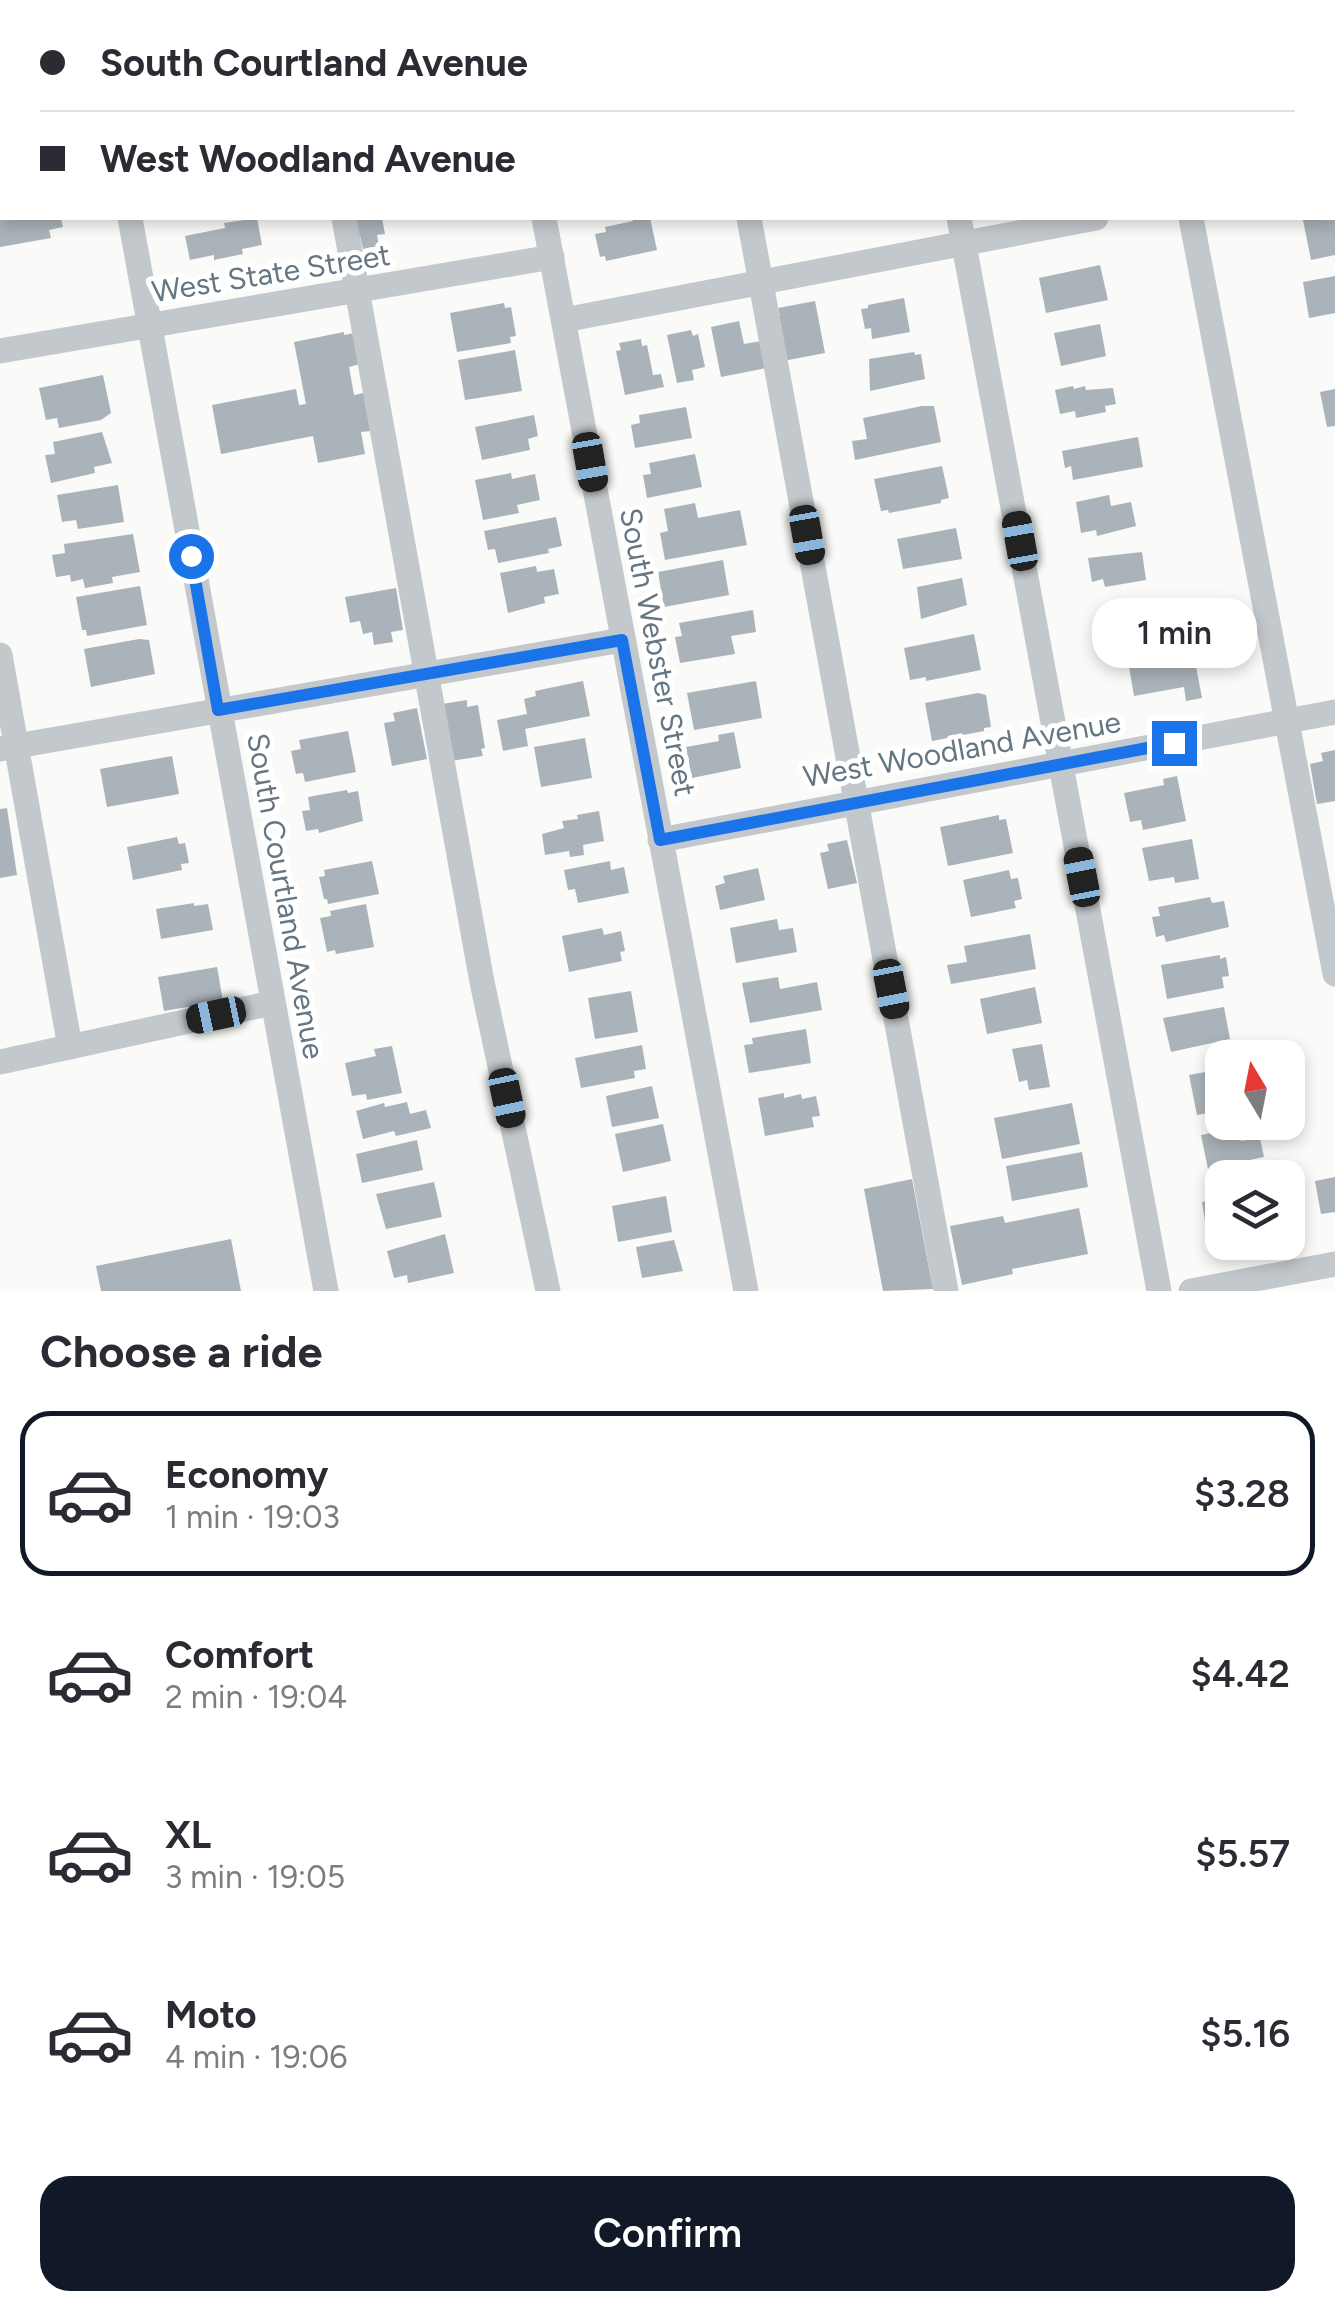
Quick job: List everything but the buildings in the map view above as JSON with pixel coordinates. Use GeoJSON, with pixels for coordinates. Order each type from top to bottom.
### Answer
{"type":"FeatureCollection","features":[{"type":"Feature","properties":{"kind":"street","name":"South Courtland Avenue"},"geometry":{"type":"LineString","coordinates":[[130,220],[326,1291]]}},
{"type":"Feature","properties":{"kind":"street"},"geometry":{"type":"LineString","coordinates":[[344,220],[482,982],[548,1291]]}},
{"type":"Feature","properties":{"kind":"street"},"geometry":{"type":"LineString","coordinates":[[544,220],[552,257]]}},
{"type":"Feature","properties":{"kind":"street"},"geometry":{"type":"LineString","coordinates":[[748,220],[946,1291]]}},
{"type":"Feature","properties":{"kind":"street"},"geometry":{"type":"LineString","coordinates":[[959,220],[1159,1291]]}},
{"type":"Feature","properties":{"kind":"street"},"geometry":{"type":"LineString","coordinates":[[564,320],[1086,220]]}},
{"type":"Feature","properties":{"kind":"street"},"geometry":{"type":"LineString","coordinates":[[1191,220],[1335,974]]}},
{"type":"Feature","properties":{"kind":"street","name":"West State Street"},"geometry":{"type":"LineString","coordinates":[[0,351],[552,257]]}},
{"type":"Feature","properties":{"kind":"street","name":"South Webster Street"},"geometry":{"type":"LineString","coordinates":[[552,257],[746,1291]]}},
{"type":"Feature","properties":{"kind":"street"},"geometry":{"type":"LineString","coordinates":[[8,748],[622,640]]}},
{"type":"Feature","properties":{"kind":"street"},"geometry":{"type":"LineString","coordinates":[[0,655],[8,748],[70,1046]]}},
{"type":"Feature","properties":{"kind":"street","name":"West Woodland Avenue"},"geometry":{"type":"LineString","coordinates":[[660,840],[1335,712]]}},
{"type":"Feature","properties":{"kind":"street"},"geometry":{"type":"LineString","coordinates":[[0,1062],[272,1002]]}},
{"type":"Feature","properties":{"kind":"street"},"geometry":{"type":"LineString","coordinates":[[1190,1291],[1335,1264]]}},
{"type":"Feature","properties":{"kind":"route"},"geometry":{"type":"LineString","coordinates":[[191,556],[218,710],[622,640],[660,840],[1174,743]]}}]}
